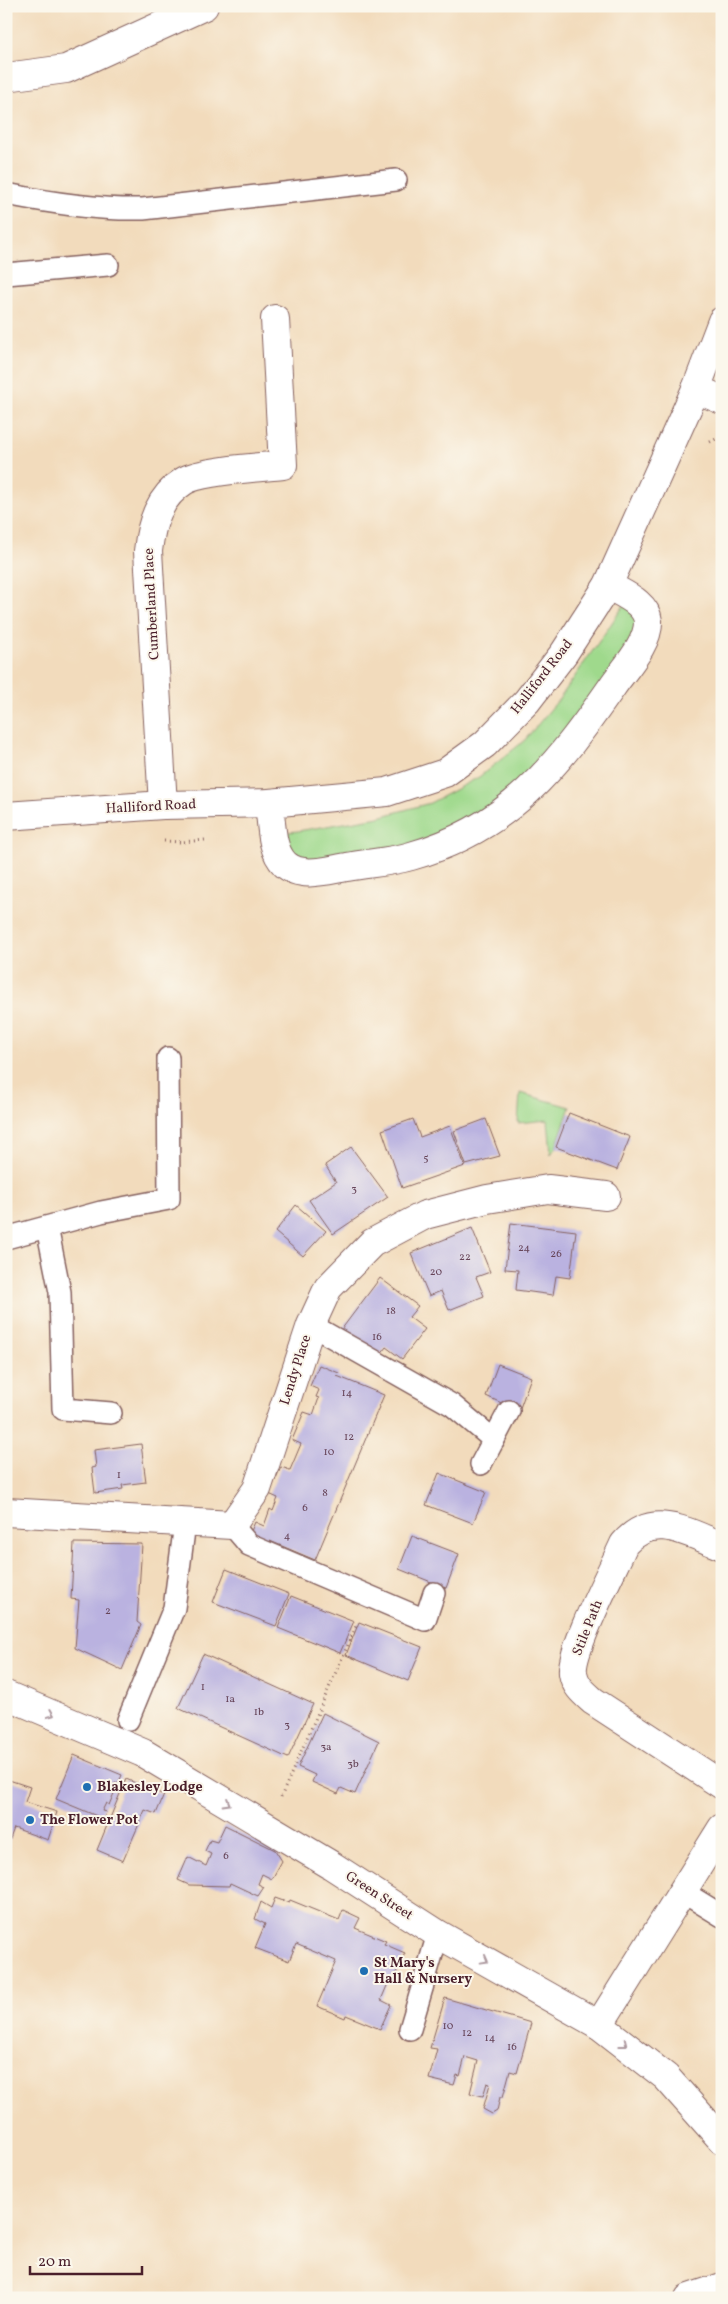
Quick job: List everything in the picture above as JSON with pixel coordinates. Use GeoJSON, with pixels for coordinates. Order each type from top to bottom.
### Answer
{"type":"FeatureCollection","features":[{"type":"Feature","properties":{"kind":"street"},"geometry":{"type":"LineString","coordinates":[[6,77],[66,69],[204,6]]}},
{"type":"Feature","properties":{"kind":"street","name":"Cumberland Place"},"geometry":{"type":"LineString","coordinates":[[163,805],[148,551],[151,526],[163,500],[185,480],[212,474],[284,464],[275,319]]}},
{"type":"Feature","properties":{"kind":"street","name":"Halliford Road"},"geometry":{"type":"LineString","coordinates":[[6,816],[163,805],[269,803],[387,792],[445,774],[485,744],[527,701],[564,653],[608,585],[696,389],[722,321]]}},
{"type":"Feature","properties":{"kind":"street"},"geometry":{"type":"LineString","coordinates":[[696,389],[722,400]]}},
{"type":"Feature","properties":{"kind":"street"},"geometry":{"type":"LineString","coordinates":[[269,803],[275,850],[286,865],[306,873],[410,856],[460,838],[507,810],[546,774],[581,730],[643,642],[648,622],[642,606],[608,585]]}},
{"type":"Feature","properties":{"kind":"street","name":"Lendy Place"},"geometry":{"type":"LineString","coordinates":[[232,1525],[257,1489],[311,1325],[328,1288],[372,1243],[426,1215],[487,1199],[548,1189],[606,1196]]}},
{"type":"Feature","properties":{"kind":"street"},"geometry":{"type":"LineString","coordinates":[[6,1512],[232,1525]]}},
{"type":"Feature","properties":{"kind":"street","name":"Stile Path"},"geometry":{"type":"LineString","coordinates":[[722,1546],[673,1527],[659,1524],[633,1533],[624,1544],[577,1648],[572,1672],[576,1684],[593,1701],[722,1785]]}},
{"type":"Feature","properties":{"kind":"street","name":"Green Street"},"geometry":{"type":"LineString","coordinates":[[6,1695],[142,1753],[331,1865],[438,1934],[599,2024],[666,2077],[722,2140]]}},
{"type":"Feature","properties":{"kind":"street"},"geometry":{"type":"LineString","coordinates":[[599,2024],[722,1828]]}},
{"type":"Feature","properties":{"kind":"street"},"geometry":{"type":"LineString","coordinates":[[693,2297],[722,2287]]}},
{"type":"Feature","properties":{"kind":"lane"},"geometry":{"type":"LineString","coordinates":[[6,194],[83,207],[121,210],[396,180]]}},
{"type":"Feature","properties":{"kind":"lane"},"geometry":{"type":"LineString","coordinates":[[6,274],[108,265]]}},
{"type":"Feature","properties":{"kind":"lane"},"geometry":{"type":"LineString","coordinates":[[6,1238],[102,1212],[169,1200],[168,1058]]}},
{"type":"Feature","properties":{"kind":"lane"},"geometry":{"type":"LineString","coordinates":[[47,1227],[60,1292],[63,1409],[111,1413]]}},
{"type":"Feature","properties":{"kind":"lane"},"geometry":{"type":"LineString","coordinates":[[311,1325],[452,1405],[494,1440]]}},
{"type":"Feature","properties":{"kind":"lane"},"geometry":{"type":"LineString","coordinates":[[481,1464],[509,1412]]}},
{"type":"Feature","properties":{"kind":"lane"},"geometry":{"type":"LineString","coordinates":[[128,1720],[174,1608],[185,1523]]}},
{"type":"Feature","properties":{"kind":"lane"},"geometry":{"type":"LineString","coordinates":[[232,1525],[248,1545],[425,1620],[434,1593]]}},
{"type":"Feature","properties":{"kind":"lane"},"geometry":{"type":"LineString","coordinates":[[683,1892],[722,1916]]}},
{"type":"Feature","properties":{"kind":"lane"},"geometry":{"type":"LineString","coordinates":[[410,2029],[438,1934]]}},
{"type":"Feature","properties":{"kind":"path"},"geometry":{"type":"LineString","coordinates":[[162,841],[209,840]]}},
{"type":"Feature","properties":{"kind":"path"},"geometry":{"type":"LineString","coordinates":[[268,1828],[369,1597]]}},
{"type":"Feature","properties":{"kind":"green space"},"geometry":{"type":"Polygon","coordinates":[[[629,598],[648,622],[581,730],[460,838],[306,873],[273,834],[379,817],[430,803],[479,777],[524,741],[560,698],[629,598]]]}},
{"type":"Feature","properties":{"kind":"green space"},"geometry":{"type":"Polygon","coordinates":[[[520,1093],[570,1107],[556,1147],[551,1154],[548,1120],[518,1123],[520,1093]]]}},
{"type":"Feature","properties":{"kind":"building"},"geometry":{"type":"Polygon","coordinates":[[[569,1113],[630,1137],[617,1170],[556,1147],[569,1113]]]}},
{"type":"Feature","properties":{"kind":"building"},"geometry":{"type":"Polygon","coordinates":[[[413,1119],[420,1137],[450,1126],[465,1166],[402,1188],[382,1130],[413,1119]]]}},
{"type":"Feature","properties":{"kind":"building"},"geometry":{"type":"Polygon","coordinates":[[[486,1119],[500,1156],[466,1165],[454,1131],[486,1119]]]}},
{"type":"Feature","properties":{"kind":"building"},"geometry":{"type":"Polygon","coordinates":[[[351,1147],[388,1197],[333,1234],[309,1200],[336,1182],[325,1165],[351,1147]]]}},
{"type":"Feature","properties":{"kind":"building"},"geometry":{"type":"Polygon","coordinates":[[[296,1205],[326,1231],[303,1256],[275,1232],[296,1205]]]}},
{"type":"Feature","properties":{"kind":"building"},"geometry":{"type":"Polygon","coordinates":[[[511,1223],[576,1231],[570,1278],[556,1276],[553,1295],[516,1290],[518,1270],[505,1269],[511,1223]]]}},
{"type":"Feature","properties":{"kind":"building"},"geometry":{"type":"Polygon","coordinates":[[[472,1228],[490,1272],[476,1277],[484,1296],[449,1310],[441,1291],[429,1296],[411,1253],[472,1228]]]}},
{"type":"Feature","properties":{"kind":"building"},"geometry":{"type":"Polygon","coordinates":[[[380,1278],[418,1306],[409,1317],[425,1329],[402,1359],[386,1347],[378,1358],[341,1330],[380,1278]]]}},
{"type":"Feature","properties":{"kind":"building"},"geometry":{"type":"Polygon","coordinates":[[[498,1364],[531,1377],[519,1411],[486,1396],[498,1364]]]}},
{"type":"Feature","properties":{"kind":"building"},"geometry":{"type":"Polygon","coordinates":[[[319,1365],[339,1373],[337,1376],[384,1395],[315,1560],[270,1541],[267,1547],[248,1538],[255,1522],[264,1526],[270,1509],[273,1511],[278,1498],[269,1494],[281,1467],[290,1470],[301,1444],[292,1440],[304,1412],[313,1415],[319,1398],[316,1397],[319,1390],[310,1386],[319,1365]]]}},
{"type":"Feature","properties":{"kind":"building"},"geometry":{"type":"Polygon","coordinates":[[[141,1444],[146,1482],[122,1485],[123,1489],[95,1493],[92,1468],[96,1467],[94,1450],[141,1444]]]}},
{"type":"Feature","properties":{"kind":"building"},"geometry":{"type":"Polygon","coordinates":[[[439,1473],[486,1492],[473,1523],[426,1505],[439,1473]]]}},
{"type":"Feature","properties":{"kind":"building"},"geometry":{"type":"Polygon","coordinates":[[[412,1536],[459,1554],[446,1588],[399,1569],[412,1536]]]}},
{"type":"Feature","properties":{"kind":"building"},"geometry":{"type":"Polygon","coordinates":[[[74,1543],[142,1544],[137,1622],[141,1625],[122,1670],[75,1648],[79,1600],[71,1599],[74,1543]]]}},
{"type":"Feature","properties":{"kind":"building"},"geometry":{"type":"Polygon","coordinates":[[[226,1569],[289,1594],[276,1626],[213,1602],[226,1569]]]}},
{"type":"Feature","properties":{"kind":"building"},"geometry":{"type":"Polygon","coordinates":[[[291,1596],[354,1621],[340,1653],[278,1628],[291,1596]]]}},
{"type":"Feature","properties":{"kind":"building"},"geometry":{"type":"Polygon","coordinates":[[[359,1622],[422,1647],[408,1681],[346,1655],[359,1622]]]}},
{"type":"Feature","properties":{"kind":"building"},"geometry":{"type":"Polygon","coordinates":[[[203,1654],[313,1704],[288,1758],[178,1708],[203,1654]]]}},
{"type":"Feature","properties":{"kind":"building"},"geometry":{"type":"Polygon","coordinates":[[[323,1713],[379,1741],[355,1794],[341,1788],[338,1794],[312,1782],[315,1775],[298,1767],[323,1713]]]}},
{"type":"Feature","properties":{"kind":"building","name":"Blakesley Lodge"},"geometry":{"type":"Polygon","coordinates":[[[74,1755],[122,1775],[118,1784],[115,1783],[112,1790],[115,1791],[109,1805],[106,1803],[102,1811],[106,1812],[104,1819],[56,1799],[74,1755]]]}},
{"type":"Feature","properties":{"kind":"building","name":"The Flower Pot"},"geometry":{"type":"Polygon","coordinates":[[[6,1779],[30,1787],[25,1802],[57,1812],[48,1840],[14,1828],[6,1850],[6,1779]]]}},
{"type":"Feature","properties":{"kind":"building"},"geometry":{"type":"Polygon","coordinates":[[[126,1779],[164,1795],[156,1814],[145,1810],[123,1861],[97,1850],[126,1779]]]}},
{"type":"Feature","properties":{"kind":"building"},"geometry":{"type":"Polygon","coordinates":[[[225,1825],[275,1850],[282,1861],[272,1879],[262,1874],[258,1884],[264,1887],[258,1896],[230,1883],[229,1886],[189,1885],[178,1880],[188,1857],[206,1866],[211,1854],[205,1851],[210,1840],[217,1842],[225,1825]]]}},
{"type":"Feature","properties":{"kind":"building","name":"St Mary's Hall & Nursery"},"geometry":{"type":"Polygon","coordinates":[[[275,1898],[289,1903],[290,1900],[339,1920],[343,1910],[360,1918],[355,1928],[386,1941],[384,1944],[405,1953],[392,1982],[389,1981],[381,2000],[391,2005],[380,2029],[346,2015],[345,2018],[317,2006],[336,1961],[296,1944],[289,1961],[255,1948],[265,1924],[255,1919],[261,1902],[271,1908],[275,1898]]]}},
{"type":"Feature","properties":{"kind":"building"},"geometry":{"type":"Polygon","coordinates":[[[445,1998],[531,2023],[517,2073],[510,2071],[503,2097],[500,2097],[497,2111],[492,2114],[483,2109],[490,2084],[487,2083],[483,2096],[470,2093],[478,2061],[465,2057],[460,2076],[457,2075],[454,2085],[429,2079],[437,2049],[430,2048],[445,1998]]]}},
{"type":"Feature","properties":{"kind":"place","name":"Blakesley Lodge"},"geometry":{"type":"Point","coordinates":[87,1787]}},
{"type":"Feature","properties":{"kind":"place","name":"The Flower Pot"},"geometry":{"type":"Point","coordinates":[30,1820]}},
{"type":"Feature","properties":{"kind":"place","name":"St Mary's Hall & Nursery"},"geometry":{"type":"Point","coordinates":[364,1971]}}]}
